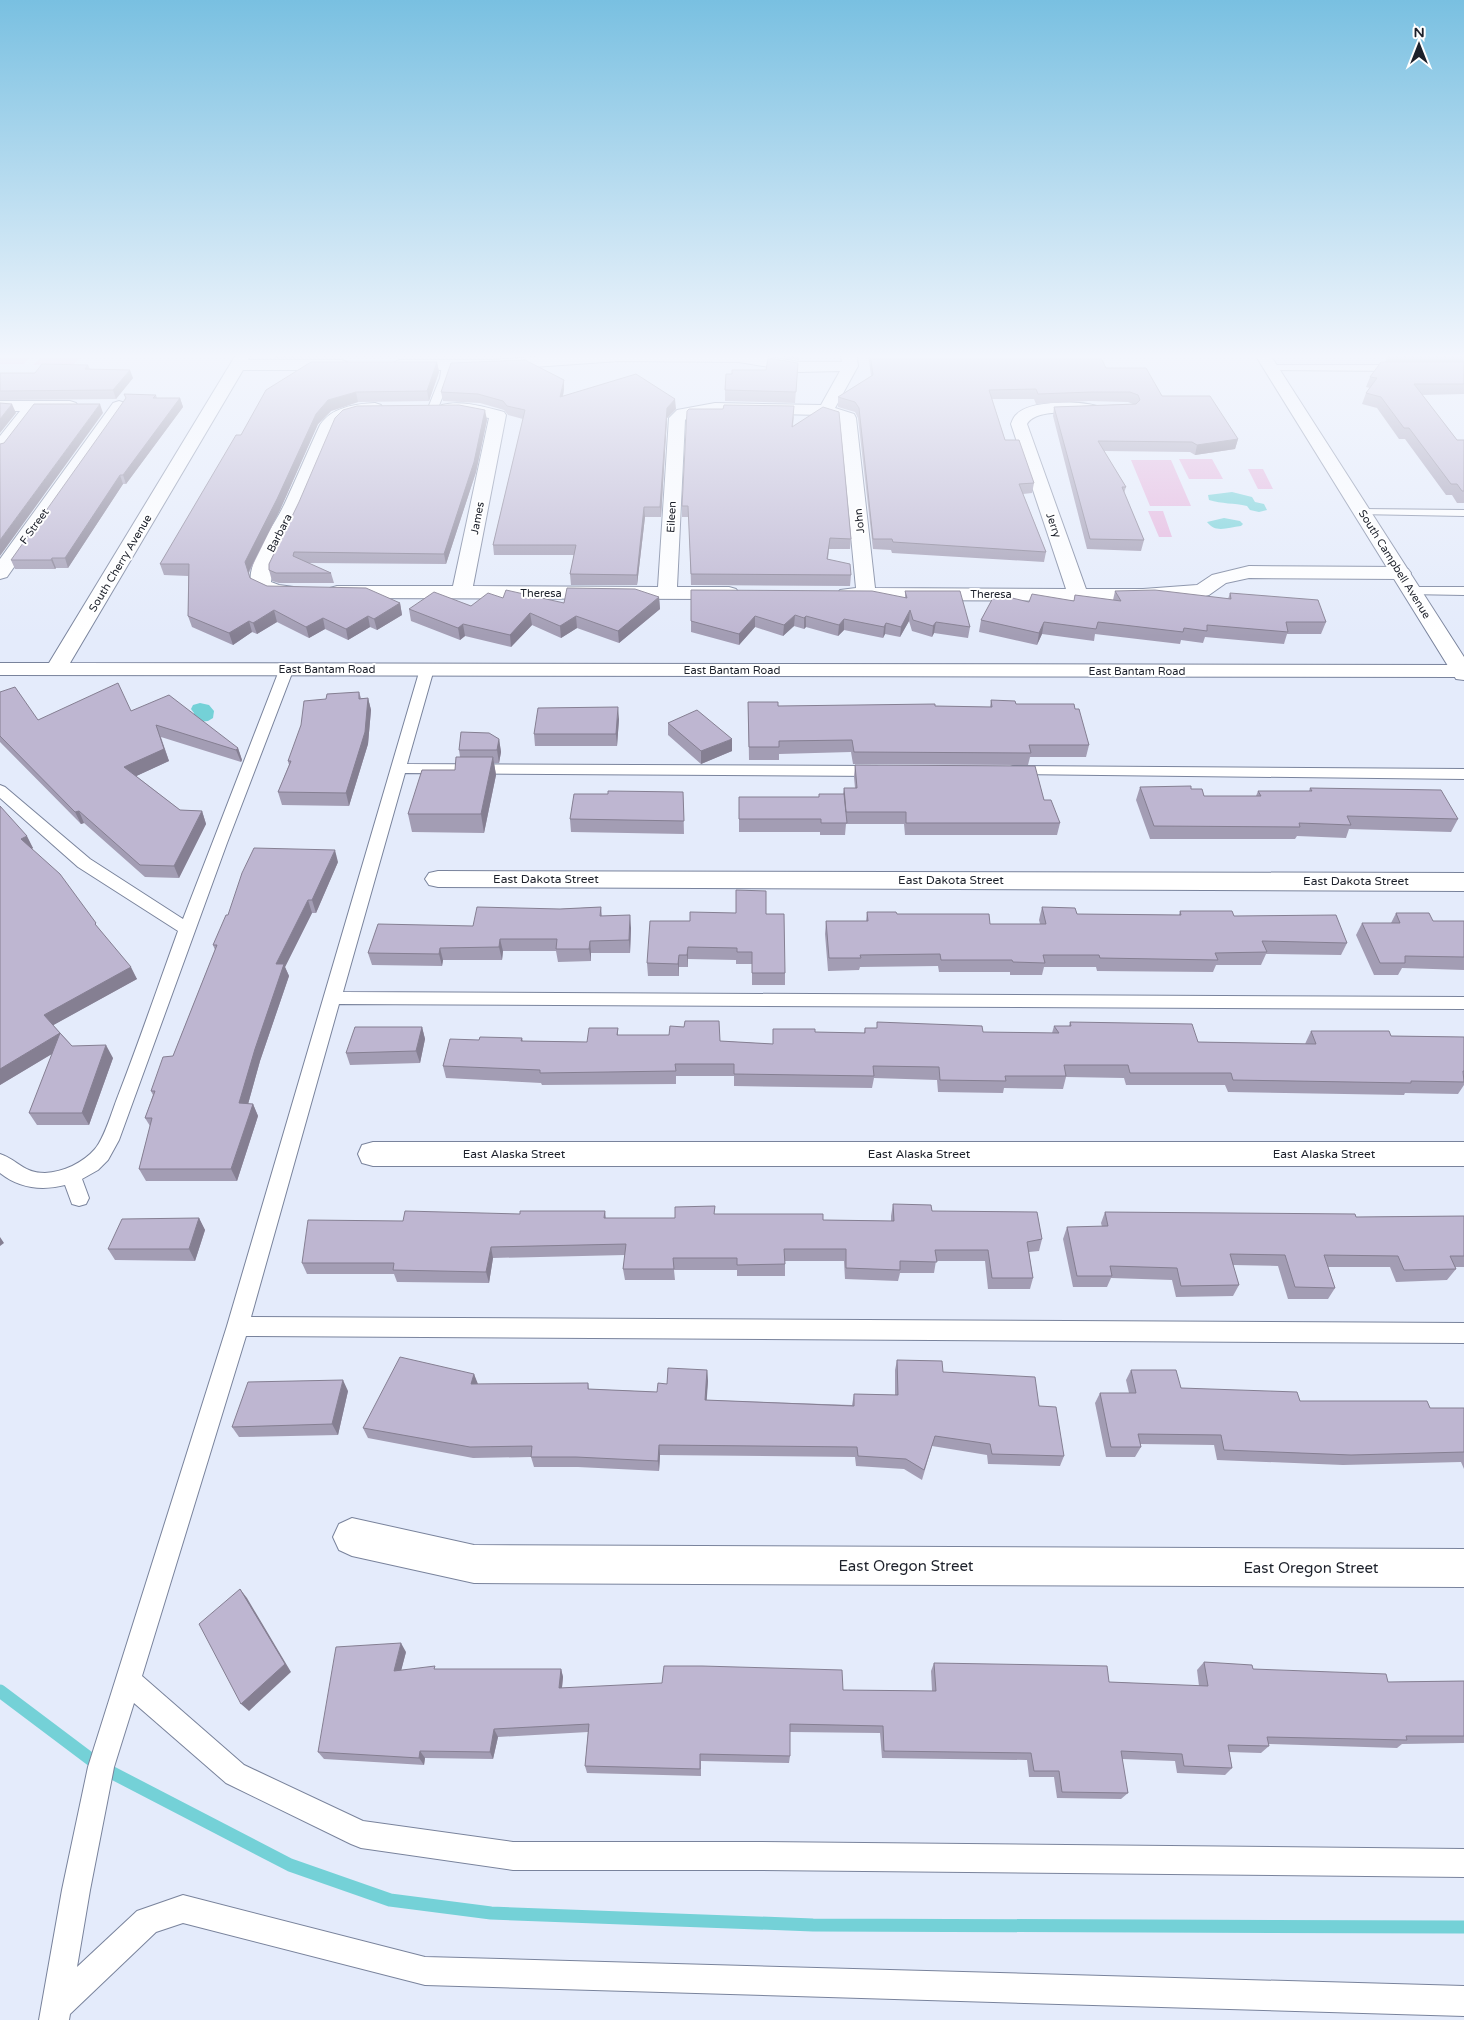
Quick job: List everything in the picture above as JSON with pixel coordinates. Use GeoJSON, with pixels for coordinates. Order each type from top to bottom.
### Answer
{"type":"FeatureCollection","features":[{"type":"Feature","properties":{"kind":"street","name":"F Street"},"geometry":{"type":"LineString","coordinates":[[0,573],[90,447]]}},
{"type":"Feature","properties":{"kind":"street","name":"South Cherry Avenue"},"geometry":{"type":"LineString","coordinates":[[56,669],[189,447]]}},
{"type":"Feature","properties":{"kind":"street","name":"Barbara"},"geometry":{"type":"LineString","coordinates":[[276,592],[261,585],[260,574],[318,447]]}},
{"type":"Feature","properties":{"kind":"street","name":"James"},"geometry":{"type":"LineString","coordinates":[[462,592],[491,447]]}},
{"type":"Feature","properties":{"kind":"street","name":"Eileen"},"geometry":{"type":"LineString","coordinates":[[667,593],[674,447]]}},
{"type":"Feature","properties":{"kind":"street","name":"John"},"geometry":{"type":"LineString","coordinates":[[851,447],[866,594]]}},
{"type":"Feature","properties":{"kind":"street","name":"Jerry"},"geometry":{"type":"LineString","coordinates":[[1027,447],[1078,594]]}},
{"type":"Feature","properties":{"kind":"street","name":"South Campbell Avenue"},"geometry":{"type":"LineString","coordinates":[[1321,447],[1464,672]]}},
{"type":"Feature","properties":{"kind":"street","name":"Theresa"},"geometry":{"type":"LineString","coordinates":[[828,594],[1143,595],[1202,591],[1219,579],[1249,572],[1401,573]]}},
{"type":"Feature","properties":{"kind":"street","name":"Theresa"},"geometry":{"type":"LineString","coordinates":[[276,592],[751,593]]}},
{"type":"Feature","properties":{"kind":"street","name":"East Bantam Road"},"geometry":{"type":"LineString","coordinates":[[0,669],[287,668],[1464,672]]}},
{"type":"Feature","properties":{"kind":"street","name":"East Dakota Street"},"geometry":{"type":"LineString","coordinates":[[438,879],[1464,882]]}},
{"type":"Feature","properties":{"kind":"street","name":"East Alaska Street"},"geometry":{"type":"LineString","coordinates":[[373,1154],[1464,1154]]}},
{"type":"Feature","properties":{"kind":"street","name":"East Oregon Street"},"geometry":{"type":"LineString","coordinates":[[352,1537],[474,1564],[1464,1568]]}},
{"type":"Feature","properties":{"kind":"lane"},"geometry":{"type":"LineString","coordinates":[[1362,512],[1464,513]]}},
{"type":"Feature","properties":{"kind":"lane"},"geometry":{"type":"LineString","coordinates":[[1412,591],[1464,591]]}},
{"type":"Feature","properties":{"kind":"lane"},"geometry":{"type":"LineString","coordinates":[[0,1162],[12,1172],[26,1178],[44,1181],[71,1175],[81,1170],[98,1158],[106,1148],[120,1116],[187,929],[287,668]]}},
{"type":"Feature","properties":{"kind":"lane"},"geometry":{"type":"LineString","coordinates":[[55,2014],[76,1890],[101,1767],[238,1326],[427,669]]}},
{"type":"Feature","properties":{"kind":"lane"},"geometry":{"type":"LineString","coordinates":[[398,768],[896,771]]}},
{"type":"Feature","properties":{"kind":"lane"},"geometry":{"type":"LineString","coordinates":[[996,771],[1464,774]]}},
{"type":"Feature","properties":{"kind":"lane"},"geometry":{"type":"LineString","coordinates":[[0,790],[84,863],[187,929]]}},
{"type":"Feature","properties":{"kind":"lane"},"geometry":{"type":"LineString","coordinates":[[332,998],[1464,1003]]}},
{"type":"Feature","properties":{"kind":"lane"},"geometry":{"type":"LineString","coordinates":[[71,1175],[78,1198]]}},
{"type":"Feature","properties":{"kind":"lane"},"geometry":{"type":"LineString","coordinates":[[238,1326],[1464,1333]]}},
{"type":"Feature","properties":{"kind":"lane"},"geometry":{"type":"LineString","coordinates":[[127,1680],[235,1774],[361,1834],[513,1856],[761,1856],[1464,1863]]}},
{"type":"Feature","properties":{"kind":"lane"},"geometry":{"type":"LineString","coordinates":[[55,2014],[147,1921],[183,1909],[425,1971],[1464,2001]]}},
{"type":"Feature","properties":{"kind":"shaded area"},"geometry":{"type":"Polygon","coordinates":[[[1179,459],[1212,459],[1223,479],[1189,479],[1179,459]]]}},
{"type":"Feature","properties":{"kind":"shaded area"},"geometry":{"type":"Polygon","coordinates":[[[1131,460],[1171,460],[1191,506],[1150,506],[1131,460]]]}},
{"type":"Feature","properties":{"kind":"shaded area"},"geometry":{"type":"Polygon","coordinates":[[[1248,469],[1263,469],[1273,489],[1258,489],[1248,469]]]}},
{"type":"Feature","properties":{"kind":"shaded area"},"geometry":{"type":"Polygon","coordinates":[[[1148,511],[1163,511],[1172,537],[1159,537],[1148,511]]]}},
{"type":"Feature","properties":{"kind":"water"},"geometry":{"type":"Polygon","coordinates":[[[1232,492],[1252,497],[1255,502],[1264,504],[1267,510],[1259,512],[1250,510],[1247,506],[1209,500],[1208,495],[1232,492]]]}},
{"type":"Feature","properties":{"kind":"water"},"geometry":{"type":"Polygon","coordinates":[[[1224,518],[1240,521],[1243,524],[1241,526],[1218,529],[1207,522],[1224,518]]]}},
{"type":"Feature","properties":{"kind":"water"},"geometry":{"type":"Polygon","coordinates":[[[200,703],[209,705],[214,711],[213,718],[208,721],[198,722],[194,719],[194,713],[191,709],[193,705],[200,703]]]}},
{"type":"Feature","properties":{"kind":"building"},"geometry":{"type":"Polygon","coordinates":[[[0,447],[68,447],[0,540],[0,447]]]}},
{"type":"Feature","properties":{"kind":"building"},"geometry":{"type":"Polygon","coordinates":[[[91,447],[144,447],[123,475],[120,475],[65,558],[11,560],[91,447]]]}},
{"type":"Feature","properties":{"kind":"building"},"geometry":{"type":"Polygon","coordinates":[[[229,447],[301,447],[245,562],[250,578],[267,586],[366,588],[400,603],[374,619],[368,616],[346,629],[323,618],[306,627],[274,610],[253,623],[249,621],[229,633],[188,616],[189,564],[160,564],[229,447]]]}},
{"type":"Feature","properties":{"kind":"building"},"geometry":{"type":"Polygon","coordinates":[[[322,447],[477,447],[444,554],[294,552],[293,556],[331,573],[276,573],[269,570],[269,564],[322,447]]]}},
{"type":"Feature","properties":{"kind":"building"},"geometry":{"type":"Polygon","coordinates":[[[516,447],[664,447],[660,507],[644,507],[637,575],[570,574],[576,545],[493,545],[516,447]]]}},
{"type":"Feature","properties":{"kind":"building"},"geometry":{"type":"Polygon","coordinates":[[[685,447],[842,447],[851,539],[830,538],[827,559],[850,564],[851,575],[691,574],[688,506],[682,506],[685,447]]]}},
{"type":"Feature","properties":{"kind":"building"},"geometry":{"type":"Polygon","coordinates":[[[863,447],[1022,447],[1034,483],[1019,484],[1046,552],[873,539],[863,447]]]}},
{"type":"Feature","properties":{"kind":"building"},"geometry":{"type":"Polygon","coordinates":[[[1065,447],[1102,447],[1126,487],[1122,487],[1144,540],[1090,539],[1065,447]]]}},
{"type":"Feature","properties":{"kind":"building"},"geometry":{"type":"Polygon","coordinates":[[[1423,447],[1464,447],[1464,491],[1457,484],[1451,484],[1423,447]]]}},
{"type":"Feature","properties":{"kind":"building"},"geometry":{"type":"Polygon","coordinates":[[[567,588],[635,589],[659,597],[618,631],[576,616],[560,626],[530,613],[510,635],[463,624],[458,628],[409,609],[434,592],[471,606],[488,593],[503,598],[506,590],[564,603],[567,588]]]}},
{"type":"Feature","properties":{"kind":"building"},"geometry":{"type":"Polygon","coordinates":[[[691,590],[872,591],[907,598],[905,591],[960,591],[970,627],[936,622],[933,626],[913,620],[910,610],[901,627],[886,623],[884,627],[844,619],[839,625],[795,615],[784,625],[755,616],[739,634],[691,621],[691,590]]]}},
{"type":"Feature","properties":{"kind":"building"},"geometry":{"type":"Polygon","coordinates":[[[1155,590],[1231,599],[1230,593],[1318,600],[1326,622],[1286,622],[1288,632],[1207,625],[1207,631],[1184,628],[1183,632],[1098,622],[1096,629],[1044,622],[1039,633],[981,620],[995,594],[1029,602],[1032,594],[1074,601],[1075,595],[1121,601],[1115,591],[1155,590]]]}},
{"type":"Feature","properties":{"kind":"building"},"geometry":{"type":"Polygon","coordinates":[[[118,683],[131,711],[169,695],[238,748],[236,750],[156,725],[164,749],[124,767],[180,810],[202,811],[174,866],[140,865],[79,811],[75,812],[0,736],[0,692],[15,687],[38,720],[118,683]]]}},
{"type":"Feature","properties":{"kind":"building"},"geometry":{"type":"Polygon","coordinates":[[[359,692],[359,699],[368,698],[365,732],[346,793],[278,792],[291,761],[288,761],[301,725],[304,701],[326,699],[327,694],[359,692]]]}},
{"type":"Feature","properties":{"kind":"building"},"geometry":{"type":"Polygon","coordinates":[[[991,700],[1015,701],[1016,704],[1074,704],[1075,709],[1079,709],[1089,745],[1029,745],[1031,753],[854,752],[852,740],[779,741],[779,747],[749,747],[748,702],[778,702],[778,706],[935,704],[935,706],[992,707],[991,700]]]}},
{"type":"Feature","properties":{"kind":"building"},"geometry":{"type":"Polygon","coordinates":[[[618,707],[616,734],[534,734],[538,708],[618,707]]]}},
{"type":"Feature","properties":{"kind":"building"},"geometry":{"type":"Polygon","coordinates":[[[697,710],[732,739],[701,751],[668,723],[697,710]]]}},
{"type":"Feature","properties":{"kind":"building"},"geometry":{"type":"Polygon","coordinates":[[[461,732],[489,733],[499,739],[497,750],[459,750],[461,732]]]}},
{"type":"Feature","properties":{"kind":"building"},"geometry":{"type":"Polygon","coordinates":[[[456,757],[493,757],[481,814],[408,814],[422,770],[455,770],[456,757]]]}},
{"type":"Feature","properties":{"kind":"building"},"geometry":{"type":"Polygon","coordinates":[[[855,765],[1035,766],[1044,800],[1051,800],[1060,823],[906,823],[906,812],[846,812],[844,788],[857,788],[855,765]]]}},
{"type":"Feature","properties":{"kind":"building"},"geometry":{"type":"Polygon","coordinates":[[[1191,786],[1191,789],[1202,789],[1204,796],[1261,796],[1258,791],[1312,791],[1310,788],[1441,790],[1458,819],[1347,816],[1351,825],[1299,823],[1300,827],[1154,826],[1140,787],[1191,786]]]}},
{"type":"Feature","properties":{"kind":"building"},"geometry":{"type":"Polygon","coordinates":[[[608,791],[683,792],[684,821],[570,819],[574,794],[608,794],[608,791]]]}},
{"type":"Feature","properties":{"kind":"building"},"geometry":{"type":"Polygon","coordinates":[[[819,794],[844,794],[847,823],[821,823],[821,819],[739,819],[739,797],[819,797],[819,794]]]}},
{"type":"Feature","properties":{"kind":"building"},"geometry":{"type":"Polygon","coordinates":[[[0,806],[27,836],[21,839],[60,874],[95,924],[131,967],[44,1015],[60,1033],[0,1069],[0,806]]]}},
{"type":"Feature","properties":{"kind":"building"},"geometry":{"type":"Polygon","coordinates":[[[254,848],[335,850],[312,900],[308,900],[276,964],[284,964],[239,1103],[253,1104],[231,1169],[139,1169],[152,1118],[145,1118],[155,1091],[151,1091],[163,1057],[173,1056],[217,945],[213,945],[226,915],[228,915],[242,873],[254,848]]]}},
{"type":"Feature","properties":{"kind":"building"},"geometry":{"type":"Polygon","coordinates":[[[736,890],[766,891],[766,914],[784,914],[785,973],[752,973],[752,952],[737,952],[737,948],[688,947],[687,955],[679,955],[678,964],[647,963],[650,921],[690,921],[690,912],[736,913],[736,890]]]}},
{"type":"Feature","properties":{"kind":"building"},"geometry":{"type":"Polygon","coordinates":[[[477,907],[560,909],[601,907],[600,916],[630,915],[629,940],[590,941],[589,949],[556,949],[557,939],[500,939],[499,947],[440,948],[439,954],[368,953],[378,924],[473,926],[477,907]]]}},
{"type":"Feature","properties":{"kind":"building"},"geometry":{"type":"Polygon","coordinates":[[[1042,907],[1075,908],[1077,914],[1181,915],[1180,911],[1232,911],[1234,916],[1336,915],[1347,943],[1262,941],[1267,952],[1215,953],[1218,960],[1100,958],[1099,955],[1043,955],[1045,963],[1013,962],[1012,960],[941,960],[940,954],[860,955],[861,958],[829,958],[826,921],[868,921],[867,912],[896,912],[897,914],[989,914],[990,924],[1046,924],[1042,907]]]}},
{"type":"Feature","properties":{"kind":"building"},"geometry":{"type":"Polygon","coordinates":[[[1396,913],[1429,913],[1433,921],[1464,921],[1464,957],[1405,956],[1405,963],[1380,963],[1362,923],[1400,923],[1396,913]]]}},
{"type":"Feature","properties":{"kind":"building"},"geometry":{"type":"Polygon","coordinates":[[[685,1021],[719,1021],[720,1041],[773,1044],[773,1029],[815,1029],[815,1032],[865,1033],[865,1028],[877,1028],[877,1022],[982,1026],[983,1032],[1059,1033],[1054,1026],[1071,1026],[1070,1022],[1192,1024],[1198,1042],[1316,1044],[1311,1031],[1389,1031],[1391,1036],[1464,1037],[1464,1082],[1233,1080],[1231,1073],[1130,1073],[1128,1065],[1064,1065],[1066,1076],[1005,1076],[1006,1081],[940,1080],[939,1067],[873,1066],[874,1076],[734,1074],[734,1064],[675,1064],[676,1071],[540,1073],[540,1070],[443,1066],[450,1039],[479,1040],[480,1037],[522,1038],[521,1041],[587,1042],[589,1028],[618,1028],[617,1035],[669,1035],[670,1026],[684,1027],[685,1021]]]}},
{"type":"Feature","properties":{"kind":"building"},"geometry":{"type":"Polygon","coordinates":[[[355,1027],[422,1027],[416,1051],[346,1053],[355,1027]]]}},
{"type":"Feature","properties":{"kind":"building"},"geometry":{"type":"Polygon","coordinates":[[[60,1033],[72,1046],[106,1045],[82,1113],[29,1113],[60,1033]]]}},
{"type":"Feature","properties":{"kind":"building"},"geometry":{"type":"Polygon","coordinates":[[[893,1204],[931,1205],[932,1211],[1037,1212],[1042,1239],[1027,1242],[1033,1278],[992,1278],[988,1250],[935,1250],[937,1262],[900,1261],[900,1270],[846,1268],[846,1249],[784,1249],[785,1264],[737,1265],[737,1258],[673,1258],[674,1269],[623,1269],[626,1244],[491,1247],[486,1272],[393,1270],[394,1263],[302,1263],[308,1220],[403,1221],[405,1211],[520,1214],[520,1211],[605,1211],[604,1218],[675,1218],[675,1207],[715,1206],[714,1214],[823,1214],[823,1220],[894,1221],[893,1204]]]}},
{"type":"Feature","properties":{"kind":"building"},"geometry":{"type":"Polygon","coordinates":[[[1105,1212],[1355,1214],[1356,1217],[1464,1216],[1464,1256],[1450,1256],[1456,1269],[1404,1270],[1398,1256],[1324,1255],[1335,1288],[1295,1287],[1285,1255],[1230,1254],[1239,1285],[1181,1286],[1177,1268],[1110,1266],[1112,1276],[1077,1276],[1067,1227],[1108,1226],[1105,1212]]]}},
{"type":"Feature","properties":{"kind":"building"},"geometry":{"type":"Polygon","coordinates":[[[199,1218],[189,1249],[108,1249],[122,1219],[199,1218]]]}},
{"type":"Feature","properties":{"kind":"building"},"geometry":{"type":"Polygon","coordinates":[[[400,1357],[474,1374],[471,1384],[588,1383],[588,1389],[657,1392],[658,1383],[667,1384],[668,1368],[707,1370],[705,1400],[854,1406],[854,1394],[898,1395],[897,1360],[942,1361],[943,1372],[1035,1377],[1039,1406],[1056,1407],[1064,1456],[992,1454],[990,1444],[935,1436],[924,1470],[906,1459],[858,1456],[857,1447],[659,1445],[658,1461],[531,1457],[532,1446],[470,1447],[363,1428],[400,1357]]]}},
{"type":"Feature","properties":{"kind":"building"},"geometry":{"type":"Polygon","coordinates":[[[1131,1370],[1176,1370],[1181,1388],[1297,1392],[1300,1401],[1427,1401],[1430,1408],[1464,1408],[1464,1452],[1351,1455],[1224,1450],[1221,1435],[1138,1434],[1141,1447],[1111,1447],[1100,1393],[1136,1393],[1131,1370]]]}},
{"type":"Feature","properties":{"kind":"building"},"geometry":{"type":"Polygon","coordinates":[[[343,1380],[332,1424],[232,1427],[248,1382],[343,1380]]]}},
{"type":"Feature","properties":{"kind":"building"},"geometry":{"type":"Polygon","coordinates":[[[240,1589],[285,1664],[241,1704],[199,1624],[240,1589]]]}},
{"type":"Feature","properties":{"kind":"building"},"geometry":{"type":"Polygon","coordinates":[[[401,1643],[394,1671],[435,1666],[434,1669],[561,1669],[559,1688],[662,1683],[664,1666],[842,1670],[843,1690],[936,1691],[934,1663],[1107,1666],[1109,1682],[1208,1686],[1204,1662],[1252,1665],[1253,1669],[1386,1674],[1388,1682],[1464,1681],[1464,1736],[1406,1736],[1407,1740],[1267,1737],[1269,1746],[1228,1745],[1232,1768],[1184,1766],[1182,1754],[1121,1751],[1128,1793],[1062,1792],[1059,1771],[1034,1771],[1031,1753],[884,1751],[883,1726],[790,1724],[790,1756],[700,1754],[700,1769],[585,1766],[589,1724],[494,1729],[490,1752],[420,1751],[419,1758],[318,1752],[336,1647],[401,1643]]]}},
{"type":"Feature","properties":{"kind":"waterway"},"geometry":{"type":"LineString","coordinates":[[0,1691],[101,1767],[290,1865],[390,1900],[491,1913],[813,1925],[1464,1927]]}}]}
